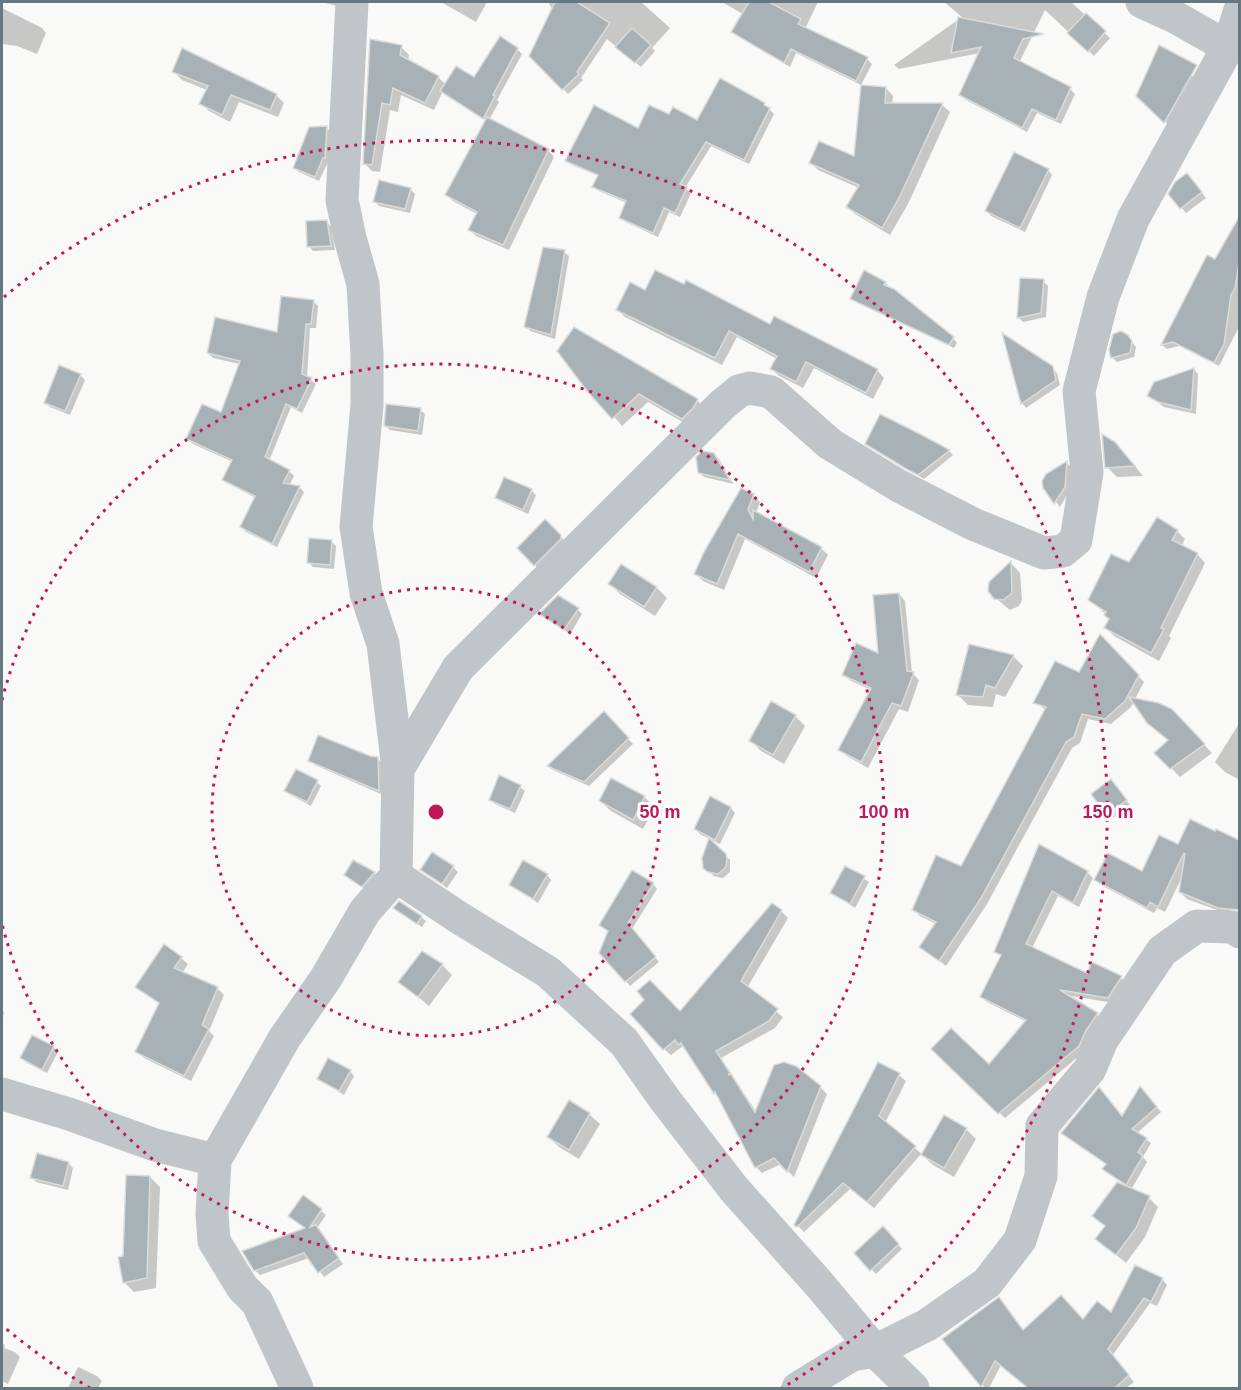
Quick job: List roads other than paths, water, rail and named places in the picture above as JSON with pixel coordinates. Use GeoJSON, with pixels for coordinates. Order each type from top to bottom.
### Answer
{"type":"FeatureCollection","features":[{"type":"Feature","properties":{"kind":"street"},"geometry":{"type":"LineString","coordinates":[[297,1389],[257,1302],[242,1287],[214,1240],[212,1214],[215,1160],[284,1039],[326,978],[365,911],[396,876],[398,769],[383,644],[366,592],[356,527],[367,405],[367,355],[363,284],[342,200],[352,2]]}},
{"type":"Feature","properties":{"kind":"street"},"geometry":{"type":"LineString","coordinates":[[1142,2],[1175,17],[1228,47]]}},
{"type":"Feature","properties":{"kind":"street"},"geometry":{"type":"LineString","coordinates":[[398,769],[458,668],[722,405],[739,391],[750,388],[771,392],[830,444],[899,486],[973,524],[1044,553],[1063,551],[1076,540],[1087,472],[1079,391],[1103,297],[1133,219],[1228,47],[1239,10]]}},
{"type":"Feature","properties":{"kind":"street"},"geometry":{"type":"LineString","coordinates":[[396,876],[548,972],[624,1042],[734,1189],[875,1350],[913,1389]]}},
{"type":"Feature","properties":{"kind":"street"},"geometry":{"type":"LineString","coordinates":[[798,1389],[852,1355],[875,1350],[927,1325],[987,1283],[1020,1240],[1041,1176],[1042,1126],[1090,1069],[1102,1040],[1162,951],[1197,926],[1232,927],[1239,932]]}},
{"type":"Feature","properties":{"kind":"street"},"geometry":{"type":"LineString","coordinates":[[2,1094],[69,1114],[155,1145],[215,1160]]}}]}
